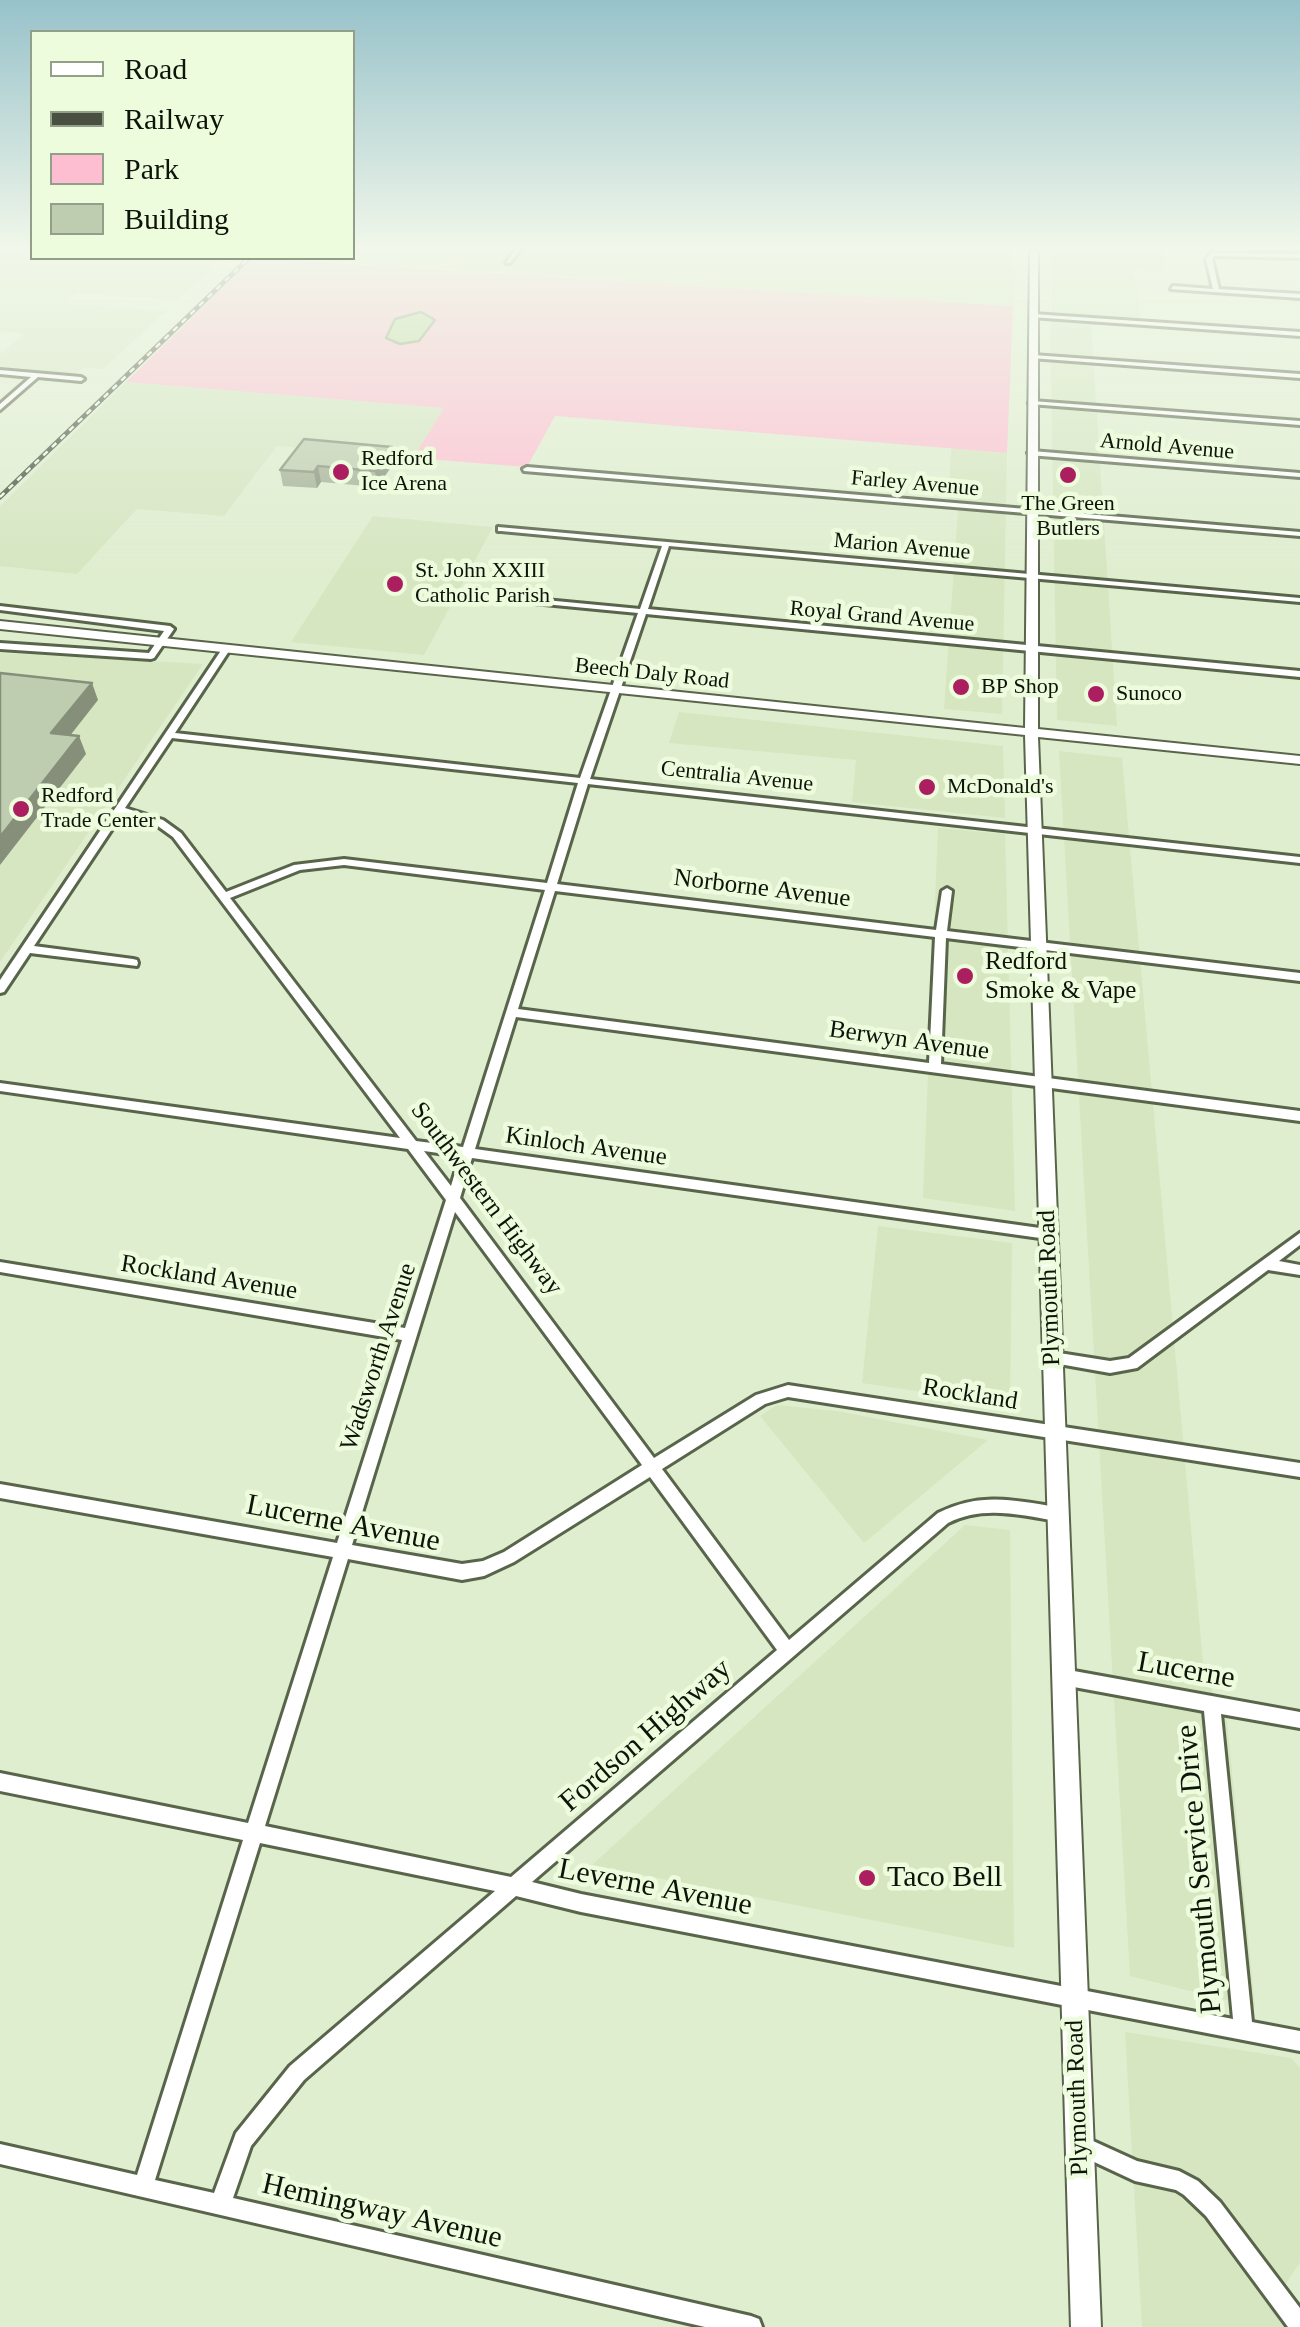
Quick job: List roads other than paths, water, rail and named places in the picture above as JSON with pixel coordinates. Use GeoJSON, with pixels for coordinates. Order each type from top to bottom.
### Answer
{"type":"FeatureCollection","features":[{"type":"Feature","properties":{"kind":"main road","name":"Plymouth Road"},"geometry":{"type":"LineString","coordinates":[[1033,358],[1030,732],[1086,2327]]}},
{"type":"Feature","properties":{"kind":"main road","name":"Beech Daly Road"},"geometry":{"type":"LineString","coordinates":[[0,625],[1300,760]]}},
{"type":"Feature","properties":{"kind":"street"},"geometry":{"type":"LineString","coordinates":[[1041,358],[1300,376]]}},
{"type":"Feature","properties":{"kind":"street"},"geometry":{"type":"LineString","coordinates":[[0,372],[81,379]]}},
{"type":"Feature","properties":{"kind":"street"},"geometry":{"type":"LineString","coordinates":[[0,408],[37,375]]}},
{"type":"Feature","properties":{"kind":"street"},"geometry":{"type":"LineString","coordinates":[[1032,403],[1300,423]]}},
{"type":"Feature","properties":{"kind":"street","name":"Arnold Avenue"},"geometry":{"type":"LineString","coordinates":[[1032,453],[1300,475]]}},
{"type":"Feature","properties":{"kind":"street","name":"Farley Avenue"},"geometry":{"type":"LineString","coordinates":[[527,469],[1300,534]]}},
{"type":"Feature","properties":{"kind":"street","name":"Marion Avenue"},"geometry":{"type":"LineString","coordinates":[[501,529],[1300,600]]}},
{"type":"Feature","properties":{"kind":"street","name":"Wadsworth Avenue"},"geometry":{"type":"LineString","coordinates":[[143,2188],[584,781],[666,544]]}},
{"type":"Feature","properties":{"kind":"street","name":"Royal Grand Avenue"},"geometry":{"type":"LineString","coordinates":[[461,594],[1300,674]]}},
{"type":"Feature","properties":{"kind":"street"},"geometry":{"type":"LineString","coordinates":[[0,608],[170,629],[151,656],[0,646]]}},
{"type":"Feature","properties":{"kind":"street"},"geometry":{"type":"LineString","coordinates":[[0,989],[226,651]]}},
{"type":"Feature","properties":{"kind":"street","name":"Centralia Avenue"},"geometry":{"type":"LineString","coordinates":[[169,735],[1300,860]]}},
{"type":"Feature","properties":{"kind":"street","name":"Southwestern Highway"},"geometry":{"type":"LineString","coordinates":[[120,810],[171,829],[786,1651]]}},
{"type":"Feature","properties":{"kind":"street","name":"Norborne Avenue"},"geometry":{"type":"LineString","coordinates":[[223,897],[298,867],[329,861],[1300,976]]}},
{"type":"Feature","properties":{"kind":"street"},"geometry":{"type":"LineString","coordinates":[[935,1067],[941,934],[947,891]]}},
{"type":"Feature","properties":{"kind":"street"},"geometry":{"type":"LineString","coordinates":[[27,949],[133,963]]}},
{"type":"Feature","properties":{"kind":"street","name":"Berwyn Avenue"},"geometry":{"type":"LineString","coordinates":[[512,1012],[1300,1116]]}},
{"type":"Feature","properties":{"kind":"street","name":"Kinloch Avenue"},"geometry":{"type":"LineString","coordinates":[[0,1088],[1048,1234]]}},
{"type":"Feature","properties":{"kind":"street"},"geometry":{"type":"LineString","coordinates":[[1053,1358],[1110,1367],[1132,1364],[1300,1238]]}},
{"type":"Feature","properties":{"kind":"street"},"geometry":{"type":"LineString","coordinates":[[1266,1264],[1300,1270]]}},
{"type":"Feature","properties":{"kind":"street","name":"Rockland Avenue"},"geometry":{"type":"LineString","coordinates":[[0,1267],[410,1334]]}},
{"type":"Feature","properties":{"kind":"street","name":"Rockland"},"geometry":{"type":"LineString","coordinates":[[650,1466],[761,1399],[788,1390],[1300,1470]]}},
{"type":"Feature","properties":{"kind":"street","name":"Lucerne Avenue"},"geometry":{"type":"LineString","coordinates":[[0,1491],[324,1547],[341,1554],[444,1572],[484,1568],[509,1557],[650,1466]]}},
{"type":"Feature","properties":{"kind":"street","name":"Fordson Highway"},"geometry":{"type":"LineString","coordinates":[[220,2206],[228,2173],[243,2140],[298,2073],[951,1513],[990,1504],[1057,1514]]}},
{"type":"Feature","properties":{"kind":"street","name":"Lucerne"},"geometry":{"type":"LineString","coordinates":[[1063,1677],[1300,1720]]}},
{"type":"Feature","properties":{"kind":"street","name":"Plymouth Service Drive"},"geometry":{"type":"LineString","coordinates":[[1212,1704],[1242,2030]]}},
{"type":"Feature","properties":{"kind":"street","name":"Leverne Avenue"},"geometry":{"type":"LineString","coordinates":[[0,1782],[1300,2041]]}},
{"type":"Feature","properties":{"kind":"street"},"geometry":{"type":"LineString","coordinates":[[1080,2145],[1135,2172],[1179,2181],[1191,2188],[1213,2209],[1300,2326]]}},
{"type":"Feature","properties":{"kind":"street","name":"Hemingway Avenue"},"geometry":{"type":"LineString","coordinates":[[0,2154],[751,2327]]}},
{"type":"Feature","properties":{"kind":"railway"},"geometry":{"type":"LineString","coordinates":[[0,497],[145,358]]}},
{"type":"Feature","properties":{"kind":"place","name":"Redford Ice Arena"},"geometry":{"type":"Point","coordinates":[341,472]}},
{"type":"Feature","properties":{"kind":"place","name":"The Green Butlers"},"geometry":{"type":"Point","coordinates":[1068,475]}},
{"type":"Feature","properties":{"kind":"place","name":"St. John XXIII Catholic Parish"},"geometry":{"type":"Point","coordinates":[395,584]}},
{"type":"Feature","properties":{"kind":"place","name":"BP Shop"},"geometry":{"type":"Point","coordinates":[961,687]}},
{"type":"Feature","properties":{"kind":"place","name":"Sunoco"},"geometry":{"type":"Point","coordinates":[1096,694]}},
{"type":"Feature","properties":{"kind":"place","name":"McDonald's"},"geometry":{"type":"Point","coordinates":[927,787]}},
{"type":"Feature","properties":{"kind":"place","name":"Redford Trade Center"},"geometry":{"type":"Point","coordinates":[21,809]}},
{"type":"Feature","properties":{"kind":"place","name":"Redford Smoke & Vape"},"geometry":{"type":"Point","coordinates":[965,976]}},
{"type":"Feature","properties":{"kind":"place","name":"Taco Bell"},"geometry":{"type":"Point","coordinates":[867,1878]}}]}
